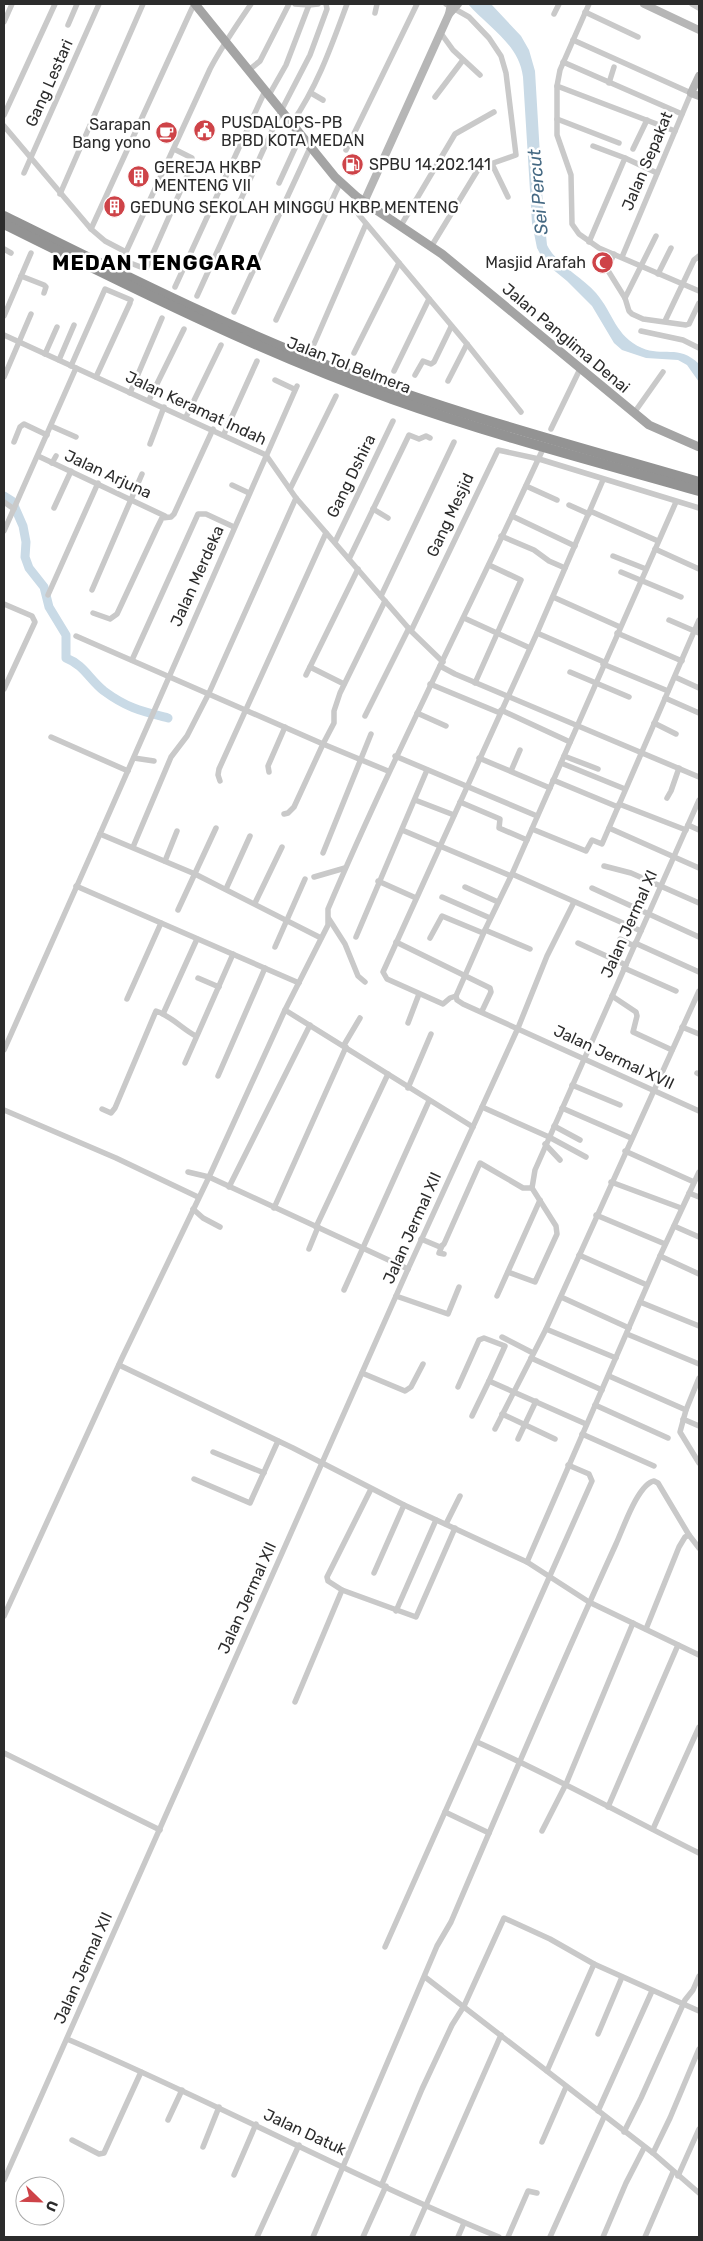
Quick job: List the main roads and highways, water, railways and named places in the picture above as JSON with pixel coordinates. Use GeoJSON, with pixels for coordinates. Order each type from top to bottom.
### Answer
{"type":"FeatureCollection","features":[{"type":"Feature","properties":{"kind":"highway","name":"Jalan Tol Belmera"},"geometry":{"type":"LineString","coordinates":[[4,216],[214,317],[338,370],[452,409],[699,482]]}},
{"type":"Feature","properties":{"kind":"highway","name":"Jalan Tol Belmera"},"geometry":{"type":"LineString","coordinates":[[4,224],[224,331],[392,399],[699,491]]}},
{"type":"Feature","properties":{"kind":"main road","name":"Jalan Panglima Denai"},"geometry":{"type":"LineString","coordinates":[[198,5],[310,148],[340,183],[360,200],[431,247],[634,413],[658,430],[699,447]]}},
{"type":"Feature","properties":{"kind":"water","name":"Sei Percut"},"geometry":{"type":"Polygon","coordinates":[[[468,4],[491,4],[521,36],[529,50],[535,71],[543,206],[547,245],[551,252],[596,293],[620,331],[626,337],[642,348],[684,354],[692,358],[699,364],[699,382],[687,365],[678,360],[646,358],[622,350],[614,343],[592,306],[567,281],[545,263],[537,248],[532,223],[523,77],[520,65],[509,45],[468,4]]]}},
{"type":"Feature","properties":{"kind":"waterway"},"geometry":{"type":"LineString","coordinates":[[4,496],[12,501],[23,526],[26,542],[25,557],[29,568],[44,587],[49,607],[66,635],[66,658],[77,664],[104,691],[120,701],[142,711],[168,718]]}},
{"type":"Feature","properties":{"kind":"place","name":"PUSDALOPS-PB BPBD KOTA MEDAN"},"geometry":{"type":"Point","coordinates":[205,131]}},
{"type":"Feature","properties":{"kind":"place","name":"Sarapan Bang yono"},"geometry":{"type":"Point","coordinates":[167,133]}},
{"type":"Feature","properties":{"kind":"place","name":"SPBU 14.202.141"},"geometry":{"type":"Point","coordinates":[353,164]}},
{"type":"Feature","properties":{"kind":"place","name":"GEREJA HKBP MENTENG VII"},"geometry":{"type":"Point","coordinates":[138,176]}},
{"type":"Feature","properties":{"kind":"place","name":"GEDUNG SEKOLAH MINGGU HKBP MENTENG"},"geometry":{"type":"Point","coordinates":[114,207]}},
{"type":"Feature","properties":{"kind":"place","name":"Masjid Arafah"},"geometry":{"type":"Point","coordinates":[602,262]}},
{"type":"Feature","properties":{"kind":"district","name":"MEDAN TENGGARA"},"geometry":{"type":"Point","coordinates":[157,262]}}]}
